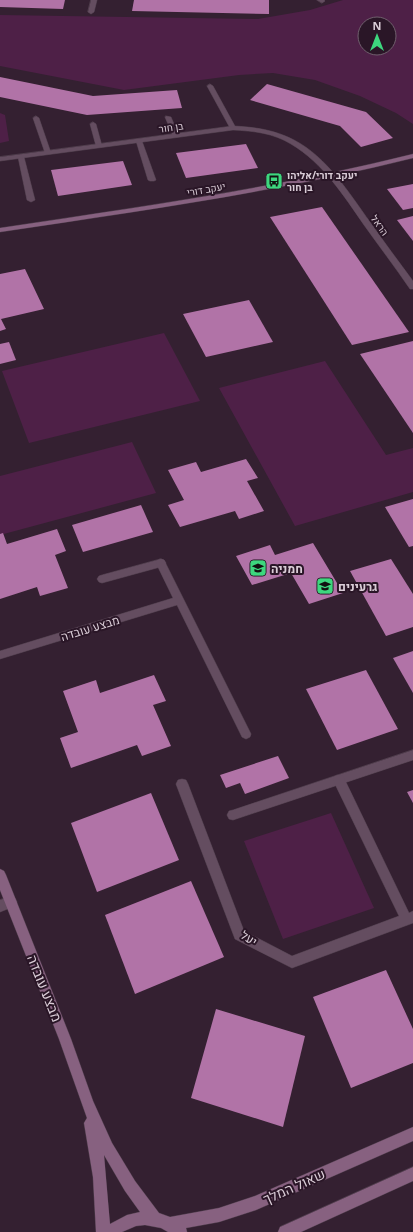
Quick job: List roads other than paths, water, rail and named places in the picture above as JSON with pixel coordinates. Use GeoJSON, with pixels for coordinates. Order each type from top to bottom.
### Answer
{"type":"FeatureCollection","features":[{"type":"Feature","properties":{"kind":"street"},"geometry":{"type":"LineString","coordinates":[[91,12],[94,0]]}},
{"type":"Feature","properties":{"kind":"street"},"geometry":{"type":"LineString","coordinates":[[210,86],[233,128]]}},
{"type":"Feature","properties":{"kind":"street"},"geometry":{"type":"LineString","coordinates":[[168,117],[176,136]]}},
{"type":"Feature","properties":{"kind":"street"},"geometry":{"type":"LineString","coordinates":[[36,118],[48,153]]}},
{"type":"Feature","properties":{"kind":"street"},"geometry":{"type":"LineString","coordinates":[[93,124],[99,146]]}},
{"type":"Feature","properties":{"kind":"street","name":"בן חור"},"geometry":{"type":"LineString","coordinates":[[0,160],[233,128],[249,128],[290,140],[312,154],[331,174]]}},
{"type":"Feature","properties":{"kind":"street"},"geometry":{"type":"LineString","coordinates":[[139,141],[152,180]]}},
{"type":"Feature","properties":{"kind":"street","name":"יעקב דורי"},"geometry":{"type":"LineString","coordinates":[[0,230],[262,190],[413,156]]}},
{"type":"Feature","properties":{"kind":"street"},"geometry":{"type":"LineString","coordinates":[[21,157],[31,200]]}},
{"type":"Feature","properties":{"kind":"street","name":"הראל"},"geometry":{"type":"LineString","coordinates":[[331,174],[413,287]]}},
{"type":"Feature","properties":{"kind":"street"},"geometry":{"type":"LineString","coordinates":[[102,579],[161,563],[246,734]]}},
{"type":"Feature","properties":{"kind":"street","name":"מבצע עובדה"},"geometry":{"type":"LineString","coordinates":[[0,655],[180,600]]}},
{"type":"Feature","properties":{"kind":"street"},"geometry":{"type":"LineString","coordinates":[[233,815],[413,755]]}},
{"type":"Feature","properties":{"kind":"street","name":"יעל"},"geometry":{"type":"LineString","coordinates":[[182,784],[239,934],[292,962],[410,918],[339,780]]}},
{"type":"Feature","properties":{"kind":"street","name":"מבצע עובדה"},"geometry":{"type":"LineString","coordinates":[[0,875],[5,904],[65,1038],[87,1103],[107,1148],[130,1186],[154,1218]]}},
{"type":"Feature","properties":{"kind":"street","name":"מבצע עובדה"},"geometry":{"type":"LineString","coordinates":[[87,1103],[98,1153],[101,1187],[102,1232]]}},
{"type":"Feature","properties":{"kind":"street","name":"שאול המלך"},"geometry":{"type":"LineString","coordinates":[[176,1228],[256,1203],[413,1134]]}},
{"type":"Feature","properties":{"kind":"street"},"geometry":{"type":"LineString","coordinates":[[285,1232],[413,1174]]}},
{"type":"Feature","properties":{"kind":"street"},"geometry":{"type":"LineString","coordinates":[[110,1232],[118,1225],[135,1218],[154,1218],[176,1228]]}},
{"type":"Feature","properties":{"kind":"place","name":"יעקב דורי/אליהו בן חור"},"geometry":{"type":"Point","coordinates":[274,181]}},
{"type":"Feature","properties":{"kind":"place","name":"חמניה"},"geometry":{"type":"Point","coordinates":[258,568]}},
{"type":"Feature","properties":{"kind":"place","name":"גרעינים"},"geometry":{"type":"Point","coordinates":[325,586]}}]}
